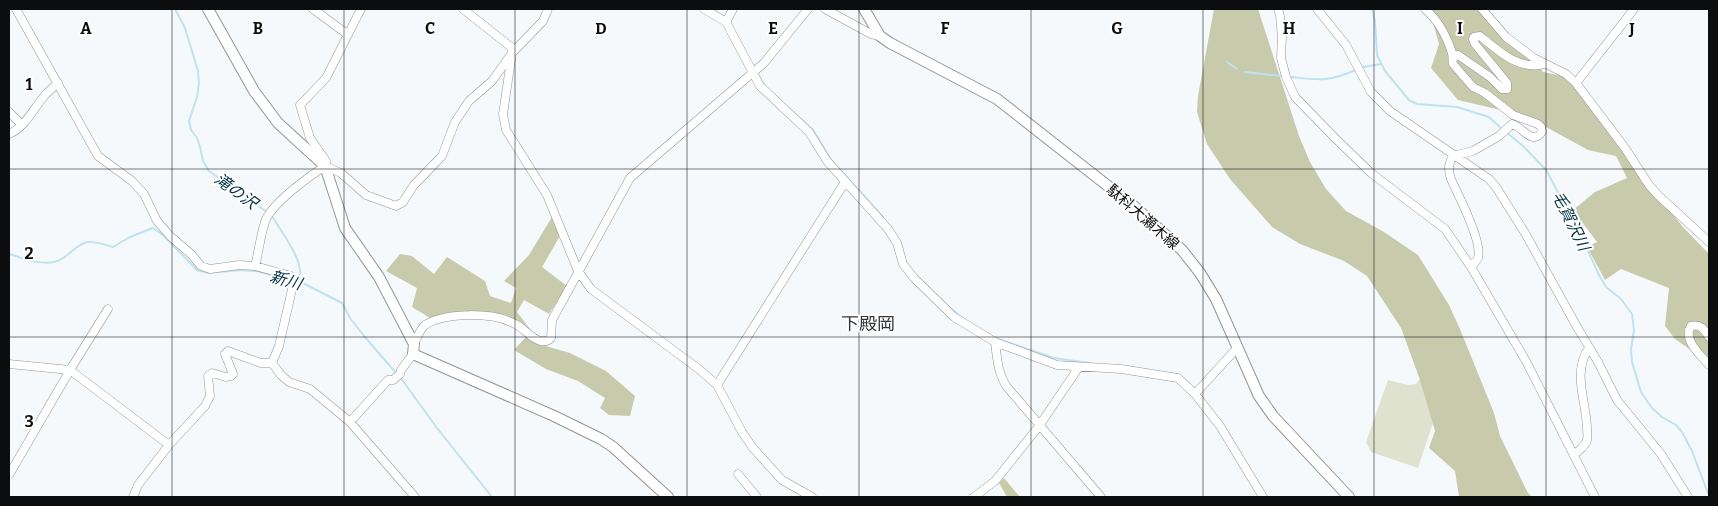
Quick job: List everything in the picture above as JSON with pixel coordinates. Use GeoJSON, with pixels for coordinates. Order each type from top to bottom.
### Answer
{"type":"FeatureCollection","features":[{"type":"Feature","properties":{"kind":"main road"},"geometry":{"type":"LineString","coordinates":[[208,9],[254,91],[278,123],[324,166],[345,228],[379,277],[414,349],[601,439],[613,447],[665,496]]}},
{"type":"Feature","properties":{"kind":"main road","name":"駄科大瀬木線"},"geometry":{"type":"LineString","coordinates":[[864,9],[880,36],[912,56],[997,99],[1136,208],[1182,250],[1200,273],[1216,299],[1259,396],[1273,416],[1348,497]]}},
{"type":"Feature","properties":{"kind":"street"},"geometry":{"type":"LineString","coordinates":[[16,9],[98,156],[132,181],[144,194],[157,221],[170,236],[191,254],[201,266],[210,269],[239,265],[256,266],[292,280],[278,346],[272,363]]}},
{"type":"Feature","properties":{"kind":"street"},"geometry":{"type":"LineString","coordinates":[[312,9],[347,34]]}},
{"type":"Feature","properties":{"kind":"street"},"geometry":{"type":"LineString","coordinates":[[256,266],[269,215],[298,186],[324,166],[326,161],[310,138],[300,105],[326,78],[361,9]]}},
{"type":"Feature","properties":{"kind":"street"},"geometry":{"type":"LineString","coordinates":[[463,9],[511,47],[512,53],[503,114],[506,130],[547,195],[578,271],[590,289],[700,370],[717,385],[742,432],[753,448],[782,480],[812,497]]}},
{"type":"Feature","properties":{"kind":"street"},"geometry":{"type":"LineString","coordinates":[[324,166],[341,173],[366,195],[396,206],[403,202],[414,186],[442,156],[455,122],[470,102],[492,81],[512,53],[543,21],[548,9]]}},
{"type":"Feature","properties":{"kind":"street"},"geometry":{"type":"LineString","coordinates":[[704,9],[727,20],[760,86],[809,132],[827,160],[888,229],[897,244],[903,264],[914,278],[954,317],[995,342],[1058,365],[1121,369],[1178,378],[1195,394],[1220,426],[1263,497]]}},
{"type":"Feature","properties":{"kind":"street"},"geometry":{"type":"LineString","coordinates":[[727,20],[733,9]]}},
{"type":"Feature","properties":{"kind":"street"},"geometry":{"type":"LineString","coordinates":[[350,422],[388,380],[398,376],[414,349],[424,326],[438,319],[460,316],[497,317],[515,324],[535,339],[542,342],[548,341],[551,338],[552,320],[630,178],[764,63],[808,9]]}},
{"type":"Feature","properties":{"kind":"street"},"geometry":{"type":"LineString","coordinates":[[825,9],[871,34],[880,36]]}},
{"type":"Feature","properties":{"kind":"street"},"geometry":{"type":"LineString","coordinates":[[1278,9],[1282,37],[1281,58],[1286,77],[1295,97],[1371,173],[1445,229],[1471,267],[1527,363],[1595,497]]}},
{"type":"Feature","properties":{"kind":"street"},"geometry":{"type":"LineString","coordinates":[[1317,9],[1346,45],[1371,92],[1380,102],[1453,156],[1488,179],[1496,187],[1525,233],[1598,362],[1617,400],[1626,414],[1660,454],[1688,497]]}},
{"type":"Feature","properties":{"kind":"street"},"geometry":{"type":"LineString","coordinates":[[1425,9],[1439,25],[1453,56],[1452,61],[1472,87],[1485,93],[1512,115],[1538,124],[1542,132],[1534,138],[1528,136],[1516,125],[1512,124],[1473,151],[1453,156],[1449,163],[1448,170],[1476,238],[1479,251],[1478,259],[1471,267]]}},
{"type":"Feature","properties":{"kind":"street"},"geometry":{"type":"LineString","coordinates":[[1482,9],[1506,37],[1544,64],[1566,74],[1576,82],[1626,148],[1649,185],[1709,242]]}},
{"type":"Feature","properties":{"kind":"street"},"geometry":{"type":"LineString","coordinates":[[1576,82],[1600,55],[1634,9]]}},
{"type":"Feature","properties":{"kind":"street"},"geometry":{"type":"LineString","coordinates":[[1453,56],[1458,56],[1490,77],[1502,90],[1507,89],[1507,83],[1474,44],[1474,36],[1480,36],[1508,58],[1536,66],[1544,64]]}},
{"type":"Feature","properties":{"kind":"street"},"geometry":{"type":"LineString","coordinates":[[9,134],[16,131],[58,83]]}},
{"type":"Feature","properties":{"kind":"street"},"geometry":{"type":"LineString","coordinates":[[9,112],[22,124]]}},
{"type":"Feature","properties":{"kind":"street"},"geometry":{"type":"LineString","coordinates":[[717,385],[845,182]]}},
{"type":"Feature","properties":{"kind":"street"},"geometry":{"type":"LineString","coordinates":[[9,475],[108,309]]}},
{"type":"Feature","properties":{"kind":"street"},"geometry":{"type":"LineString","coordinates":[[1709,337],[1703,328],[1697,325],[1691,326],[1688,331],[1691,343],[1709,366]]}},
{"type":"Feature","properties":{"kind":"street"},"geometry":{"type":"LineString","coordinates":[[995,342],[1002,380],[1038,426],[1101,497]]}},
{"type":"Feature","properties":{"kind":"street"},"geometry":{"type":"LineString","coordinates":[[1195,394],[1238,347]]}},
{"type":"Feature","properties":{"kind":"street"},"geometry":{"type":"LineString","coordinates":[[1574,454],[1583,447],[1587,440],[1580,366],[1589,347]]}},
{"type":"Feature","properties":{"kind":"street"},"geometry":{"type":"LineString","coordinates":[[133,497],[138,485],[169,445],[205,406],[210,396],[208,376],[212,373],[226,377],[233,374],[225,354],[228,351],[261,363],[272,363]]}},
{"type":"Feature","properties":{"kind":"street"},"geometry":{"type":"LineString","coordinates":[[272,363],[289,382],[310,389],[350,422],[415,497]]}},
{"type":"Feature","properties":{"kind":"street"},"geometry":{"type":"LineString","coordinates":[[9,364],[70,370],[169,445]]}},
{"type":"Feature","properties":{"kind":"street"},"geometry":{"type":"LineString","coordinates":[[974,497],[995,481],[1038,426],[1079,367]]}},
{"type":"Feature","properties":{"kind":"street"},"geometry":{"type":"LineString","coordinates":[[738,474],[757,497]]}},
{"type":"Feature","properties":{"kind":"green space"},"geometry":{"type":"Polygon","coordinates":[[[1214,9],[1258,9],[1299,136],[1310,162],[1326,189],[1346,211],[1384,232],[1418,255],[1449,305],[1494,413],[1500,436],[1528,493],[1532,497],[1459,497],[1455,471],[1429,448],[1435,431],[1419,377],[1401,328],[1367,276],[1344,261],[1300,244],[1272,227],[1230,179],[1207,144],[1197,112],[1198,96],[1214,9]]]}},
{"type":"Feature","properties":{"kind":"green space"},"geometry":{"type":"Polygon","coordinates":[[[1429,9],[1479,9],[1495,29],[1523,55],[1534,58],[1543,72],[1563,76],[1592,99],[1615,127],[1649,182],[1682,226],[1709,254],[1709,363],[1675,339],[1665,326],[1669,288],[1621,269],[1605,280],[1587,247],[1597,242],[1573,210],[1595,192],[1627,178],[1616,156],[1588,150],[1526,116],[1458,100],[1431,68],[1439,44],[1429,9]]]}},
{"type":"Feature","properties":{"kind":"green space"},"geometry":{"type":"Polygon","coordinates":[[[552,217],[560,236],[542,267],[567,286],[549,314],[524,300],[517,312],[542,345],[570,353],[606,371],[635,396],[630,416],[609,415],[600,408],[605,398],[578,381],[546,369],[514,350],[526,337],[506,315],[466,311],[430,318],[412,307],[417,288],[386,271],[400,254],[412,256],[434,274],[447,257],[485,281],[490,296],[511,303],[516,288],[504,281],[529,255],[552,217]]]}},
{"type":"Feature","properties":{"kind":"green space"},"geometry":{"type":"Polygon","coordinates":[[[1425,372],[1438,408],[1418,468],[1371,452],[1366,442],[1388,380],[1408,385],[1416,384],[1425,372]]]}},
{"type":"Feature","properties":{"kind":"green space"},"geometry":{"type":"Polygon","coordinates":[[[1004,478],[1020,497],[1007,497],[999,483],[1004,478]]]}},
{"type":"Feature","properties":{"kind":"waterway","name":"滝の沢"},"geometry":{"type":"LineString","coordinates":[[175,9],[185,28],[198,71],[197,97],[189,121],[191,130],[197,138],[203,161],[209,171],[267,212]]}},
{"type":"Feature","properties":{"kind":"waterway"},"geometry":{"type":"LineString","coordinates":[[712,9],[727,18]]}},
{"type":"Feature","properties":{"kind":"waterway","name":"毛賀沢川"},"geometry":{"type":"LineString","coordinates":[[1372,9],[1375,21],[1377,55],[1385,71],[1409,100],[1417,104],[1457,107],[1489,117],[1502,129]]}},
{"type":"Feature","properties":{"kind":"waterway"},"geometry":{"type":"LineString","coordinates":[[1227,62],[1237,69]]}},
{"type":"Feature","properties":{"kind":"waterway"},"geometry":{"type":"LineString","coordinates":[[1363,67],[1381,64]]}},
{"type":"Feature","properties":{"kind":"waterway"},"geometry":{"type":"LineString","coordinates":[[1291,77],[1324,79],[1338,77],[1356,70]]}},
{"type":"Feature","properties":{"kind":"waterway"},"geometry":{"type":"LineString","coordinates":[[1245,72],[1282,76]]}},
{"type":"Feature","properties":{"kind":"waterway"},"geometry":{"type":"LineString","coordinates":[[757,73],[765,86]]}},
{"type":"Feature","properties":{"kind":"waterway"},"geometry":{"type":"LineString","coordinates":[[770,91],[813,130],[832,161],[883,217]]}},
{"type":"Feature","properties":{"kind":"waterway","name":"毛賀沢川"},"geometry":{"type":"LineString","coordinates":[[1506,132],[1523,146],[1546,170],[1577,227],[1606,287],[1621,299],[1632,314],[1634,330],[1631,349],[1632,362],[1641,392],[1652,408],[1662,417],[1676,425],[1682,432],[1692,451],[1709,496]]}},
{"type":"Feature","properties":{"kind":"waterway","name":"滝の沢"},"geometry":{"type":"LineString","coordinates":[[270,215],[297,258],[300,274],[299,281]]}},
{"type":"Feature","properties":{"kind":"waterway","name":"新川"},"geometry":{"type":"LineString","coordinates":[[9,254],[37,262],[54,262],[59,261],[78,246],[87,242],[113,247],[130,237],[153,228],[164,236],[197,270],[208,273],[240,270],[257,271],[290,280]]}},
{"type":"Feature","properties":{"kind":"waterway","name":"新川"},"geometry":{"type":"LineString","coordinates":[[294,281],[299,281],[342,303],[350,318],[397,374]]}},
{"type":"Feature","properties":{"kind":"waterway"},"geometry":{"type":"LineString","coordinates":[[949,307],[965,320]]}},
{"type":"Feature","properties":{"kind":"waterway"},"geometry":{"type":"LineString","coordinates":[[995,338],[1054,358],[1089,363]]}},
{"type":"Feature","properties":{"kind":"waterway","name":"新川"},"geometry":{"type":"LineString","coordinates":[[400,377],[437,428],[492,497]]}},
{"type":"Feature","properties":{"kind":"waterway"},"geometry":{"type":"LineString","coordinates":[[1182,377],[1190,384]]}},
{"type":"Feature","properties":{"kind":"waterway"},"geometry":{"type":"LineString","coordinates":[[1224,426],[1241,454]]}},
{"type":"Feature","properties":{"kind":"district","name":"下殿岡"},"geometry":{"type":"Point","coordinates":[868,324]}}]}
